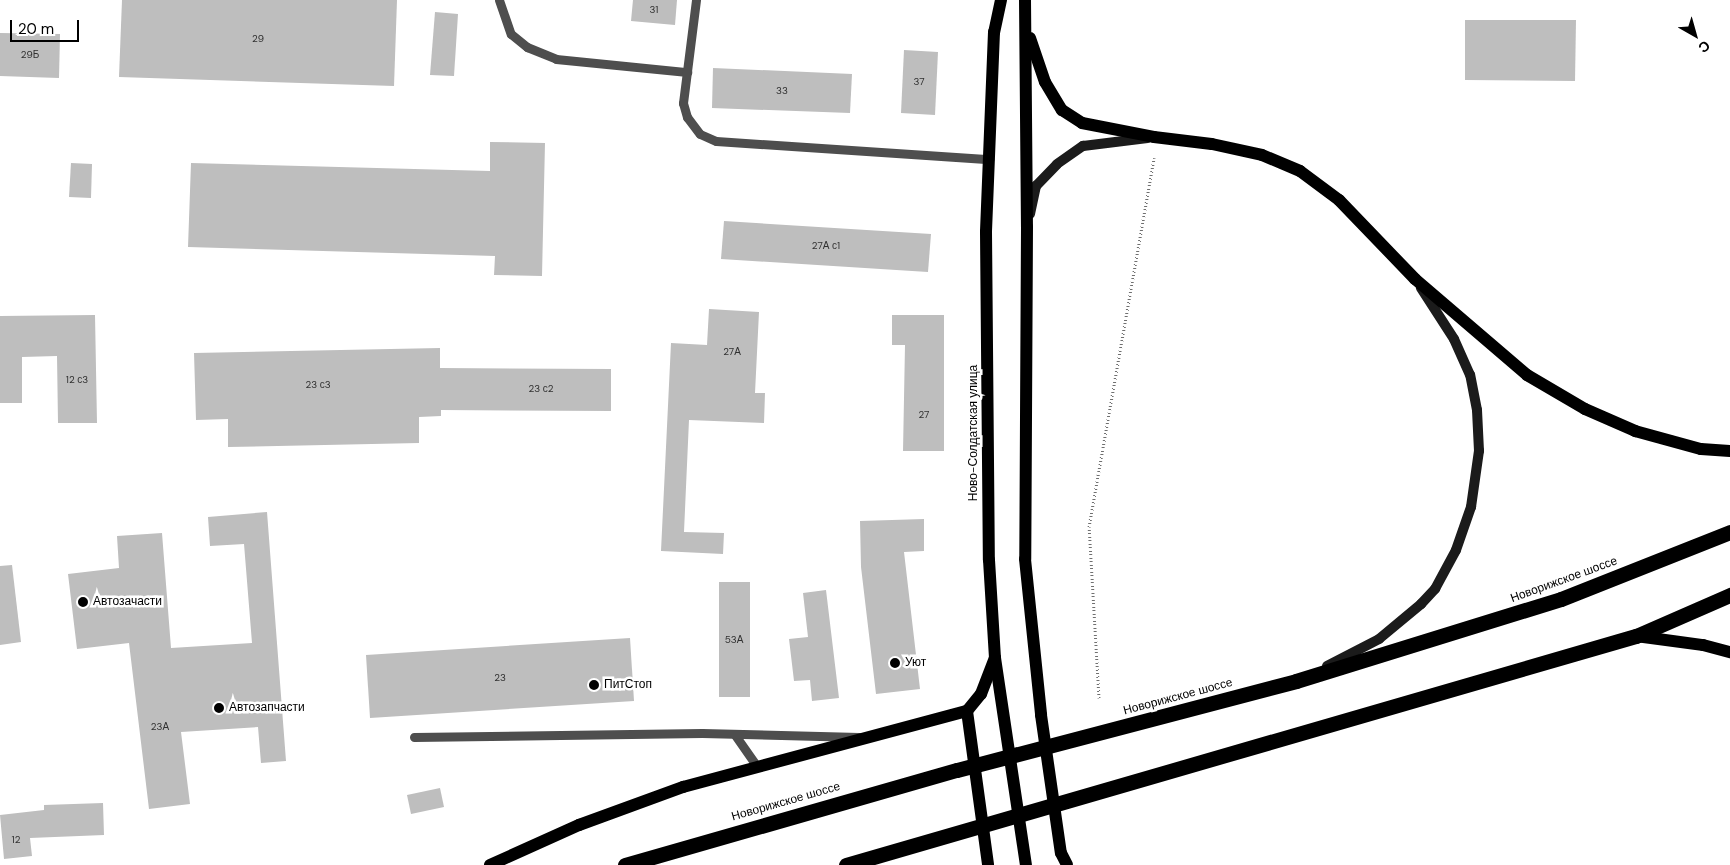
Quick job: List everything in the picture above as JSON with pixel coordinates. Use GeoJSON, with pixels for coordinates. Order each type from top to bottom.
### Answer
{"type":"FeatureCollection","features":[{"type":"Feature","properties":{"kind":"highway","name":"Новорижское шоссе"},"geometry":{"type":"LineString","coordinates":[[625,865],[957,770],[1296,682],[1561,599],[1730,532]]}},
{"type":"Feature","properties":{"kind":"highway"},"geometry":{"type":"LineString","coordinates":[[846,865],[1636,636],[1730,595]]}},
{"type":"Feature","properties":{"kind":"main road","name":"Ново-Солдатская улица"},"geometry":{"type":"LineString","coordinates":[[1001,0],[994,32],[986,232],[989,540],[995,658],[1026,865]]}},
{"type":"Feature","properties":{"kind":"main road"},"geometry":{"type":"LineString","coordinates":[[1024,0],[1026,29],[1027,227],[1025,559],[1041,715],[1062,859],[1067,865]]}},
{"type":"Feature","properties":{"kind":"main road"},"geometry":{"type":"LineString","coordinates":[[1026,29],[1045,82],[1062,110],[1082,123],[1154,137],[1212,144],[1262,154],[1300,171],[1339,200],[1415,278],[1527,375],[1585,410],[1635,431],[1702,449],[1730,451]]}},
{"type":"Feature","properties":{"kind":"main road"},"geometry":{"type":"LineString","coordinates":[[1027,227],[1036,186],[1057,164],[1083,146],[1154,137]]}},
{"type":"Feature","properties":{"kind":"main road"},"geometry":{"type":"LineString","coordinates":[[1296,682],[1379,639],[1421,604],[1435,589],[1456,550],[1471,507],[1479,451],[1477,410],[1470,375],[1454,340],[1415,278]]}},
{"type":"Feature","properties":{"kind":"main road"},"geometry":{"type":"LineString","coordinates":[[1636,636],[1703,645],[1730,652]]}},
{"type":"Feature","properties":{"kind":"main road"},"geometry":{"type":"LineString","coordinates":[[490,865],[579,825],[674,790],[967,711],[981,694],[995,658]]}},
{"type":"Feature","properties":{"kind":"main road"},"geometry":{"type":"LineString","coordinates":[[967,711],[988,865]]}},
{"type":"Feature","properties":{"kind":"main road"},"geometry":{"type":"LineString","coordinates":[[876,865],[910,846]]}},
{"type":"Feature","properties":{"kind":"lane"},"geometry":{"type":"LineString","coordinates":[[499,0],[511,34],[527,47],[556,59],[687,72]]}},
{"type":"Feature","properties":{"kind":"lane"},"geometry":{"type":"LineString","coordinates":[[696,0],[683,103],[687,117],[700,134],[716,141],[989,159]]}},
{"type":"Feature","properties":{"kind":"lane"},"geometry":{"type":"LineString","coordinates":[[414,736],[702,733],[872,737]]}},
{"type":"Feature","properties":{"kind":"lane"},"geometry":{"type":"LineString","coordinates":[[735,735],[757,767]]}},
{"type":"Feature","properties":{"kind":"path"},"geometry":{"type":"LineString","coordinates":[[1099,698],[1089,527],[1154,158]]}},
{"type":"Feature","properties":{"kind":"building"},"geometry":{"type":"Polygon","coordinates":[[[122,0],[397,0],[394,86],[119,77],[122,0]]]}},
{"type":"Feature","properties":{"kind":"building"},"geometry":{"type":"Polygon","coordinates":[[[633,0],[677,0],[675,25],[631,21],[633,0]]]}},
{"type":"Feature","properties":{"kind":"building"},"geometry":{"type":"Polygon","coordinates":[[[435,12],[458,14],[454,76],[430,75],[435,12]]]}},
{"type":"Feature","properties":{"kind":"building"},"geometry":{"type":"Polygon","coordinates":[[[1465,20],[1576,20],[1575,81],[1465,80],[1465,20]]]}},
{"type":"Feature","properties":{"kind":"building"},"geometry":{"type":"Polygon","coordinates":[[[0,33],[60,34],[59,78],[0,76],[0,33]]]}},
{"type":"Feature","properties":{"kind":"building"},"geometry":{"type":"Polygon","coordinates":[[[904,50],[938,52],[935,115],[901,113],[904,50]]]}},
{"type":"Feature","properties":{"kind":"building"},"geometry":{"type":"Polygon","coordinates":[[[713,68],[852,74],[850,113],[712,108],[713,68]]]}},
{"type":"Feature","properties":{"kind":"building"},"geometry":{"type":"Polygon","coordinates":[[[490,142],[545,143],[542,276],[494,275],[495,256],[188,247],[191,163],[490,171],[490,142]]]}},
{"type":"Feature","properties":{"kind":"building"},"geometry":{"type":"Polygon","coordinates":[[[71,163],[92,164],[91,198],[69,197],[71,163]]]}},
{"type":"Feature","properties":{"kind":"building"},"geometry":{"type":"Polygon","coordinates":[[[724,221],[931,234],[928,272],[721,259],[724,221]]]}},
{"type":"Feature","properties":{"kind":"building"},"geometry":{"type":"Polygon","coordinates":[[[709,309],[759,312],[755,393],[765,393],[764,423],[689,420],[684,532],[724,533],[723,554],[661,551],[671,343],[707,345],[709,309]]]}},
{"type":"Feature","properties":{"kind":"building"},"geometry":{"type":"Polygon","coordinates":[[[95,315],[97,423],[58,423],[57,356],[22,357],[22,403],[0,403],[0,316],[95,315]]]}},
{"type":"Feature","properties":{"kind":"building"},"geometry":{"type":"Polygon","coordinates":[[[892,315],[944,315],[944,451],[903,451],[905,345],[892,345],[892,315]]]}},
{"type":"Feature","properties":{"kind":"building"},"geometry":{"type":"Polygon","coordinates":[[[440,348],[440,368],[611,369],[611,411],[441,410],[441,416],[419,417],[419,443],[228,447],[228,419],[196,420],[194,353],[440,348]]]}},
{"type":"Feature","properties":{"kind":"building"},"geometry":{"type":"Polygon","coordinates":[[[267,512],[286,761],[261,763],[258,727],[181,732],[190,804],[149,809],[129,643],[77,649],[68,574],[119,568],[117,536],[162,533],[171,648],[252,643],[244,544],[210,546],[208,517],[267,512]]]}},
{"type":"Feature","properties":{"kind":"building"},"geometry":{"type":"Polygon","coordinates":[[[924,519],[924,551],[904,552],[920,689],[876,694],[861,567],[860,521],[924,519]]]}},
{"type":"Feature","properties":{"kind":"building"},"geometry":{"type":"Polygon","coordinates":[[[12,565],[21,642],[0,645],[0,566],[12,565]]]}},
{"type":"Feature","properties":{"kind":"building"},"geometry":{"type":"Polygon","coordinates":[[[719,582],[750,582],[750,697],[719,697],[719,582]]]}},
{"type":"Feature","properties":{"kind":"building"},"geometry":{"type":"Polygon","coordinates":[[[826,590],[839,698],[812,701],[810,680],[794,681],[789,639],[808,637],[803,593],[826,590]]]}},
{"type":"Feature","properties":{"kind":"building"},"geometry":{"type":"Polygon","coordinates":[[[630,638],[634,701],[370,718],[366,655],[630,638]]]}},
{"type":"Feature","properties":{"kind":"building"},"geometry":{"type":"Polygon","coordinates":[[[440,788],[444,807],[411,814],[407,795],[440,788]]]}},
{"type":"Feature","properties":{"kind":"building"},"geometry":{"type":"Polygon","coordinates":[[[103,803],[104,835],[30,838],[32,856],[4,859],[0,815],[44,810],[44,805],[103,803]]]}},
{"type":"Feature","properties":{"kind":"place","name":"Автозачасти"},"geometry":{"type":"Point","coordinates":[83,602]}},
{"type":"Feature","properties":{"kind":"place","name":"Уют"},"geometry":{"type":"Point","coordinates":[895,663]}},
{"type":"Feature","properties":{"kind":"place","name":"ПитСтоп"},"geometry":{"type":"Point","coordinates":[594,685]}},
{"type":"Feature","properties":{"kind":"place","name":"Автозапчасти"},"geometry":{"type":"Point","coordinates":[219,708]}}]}
